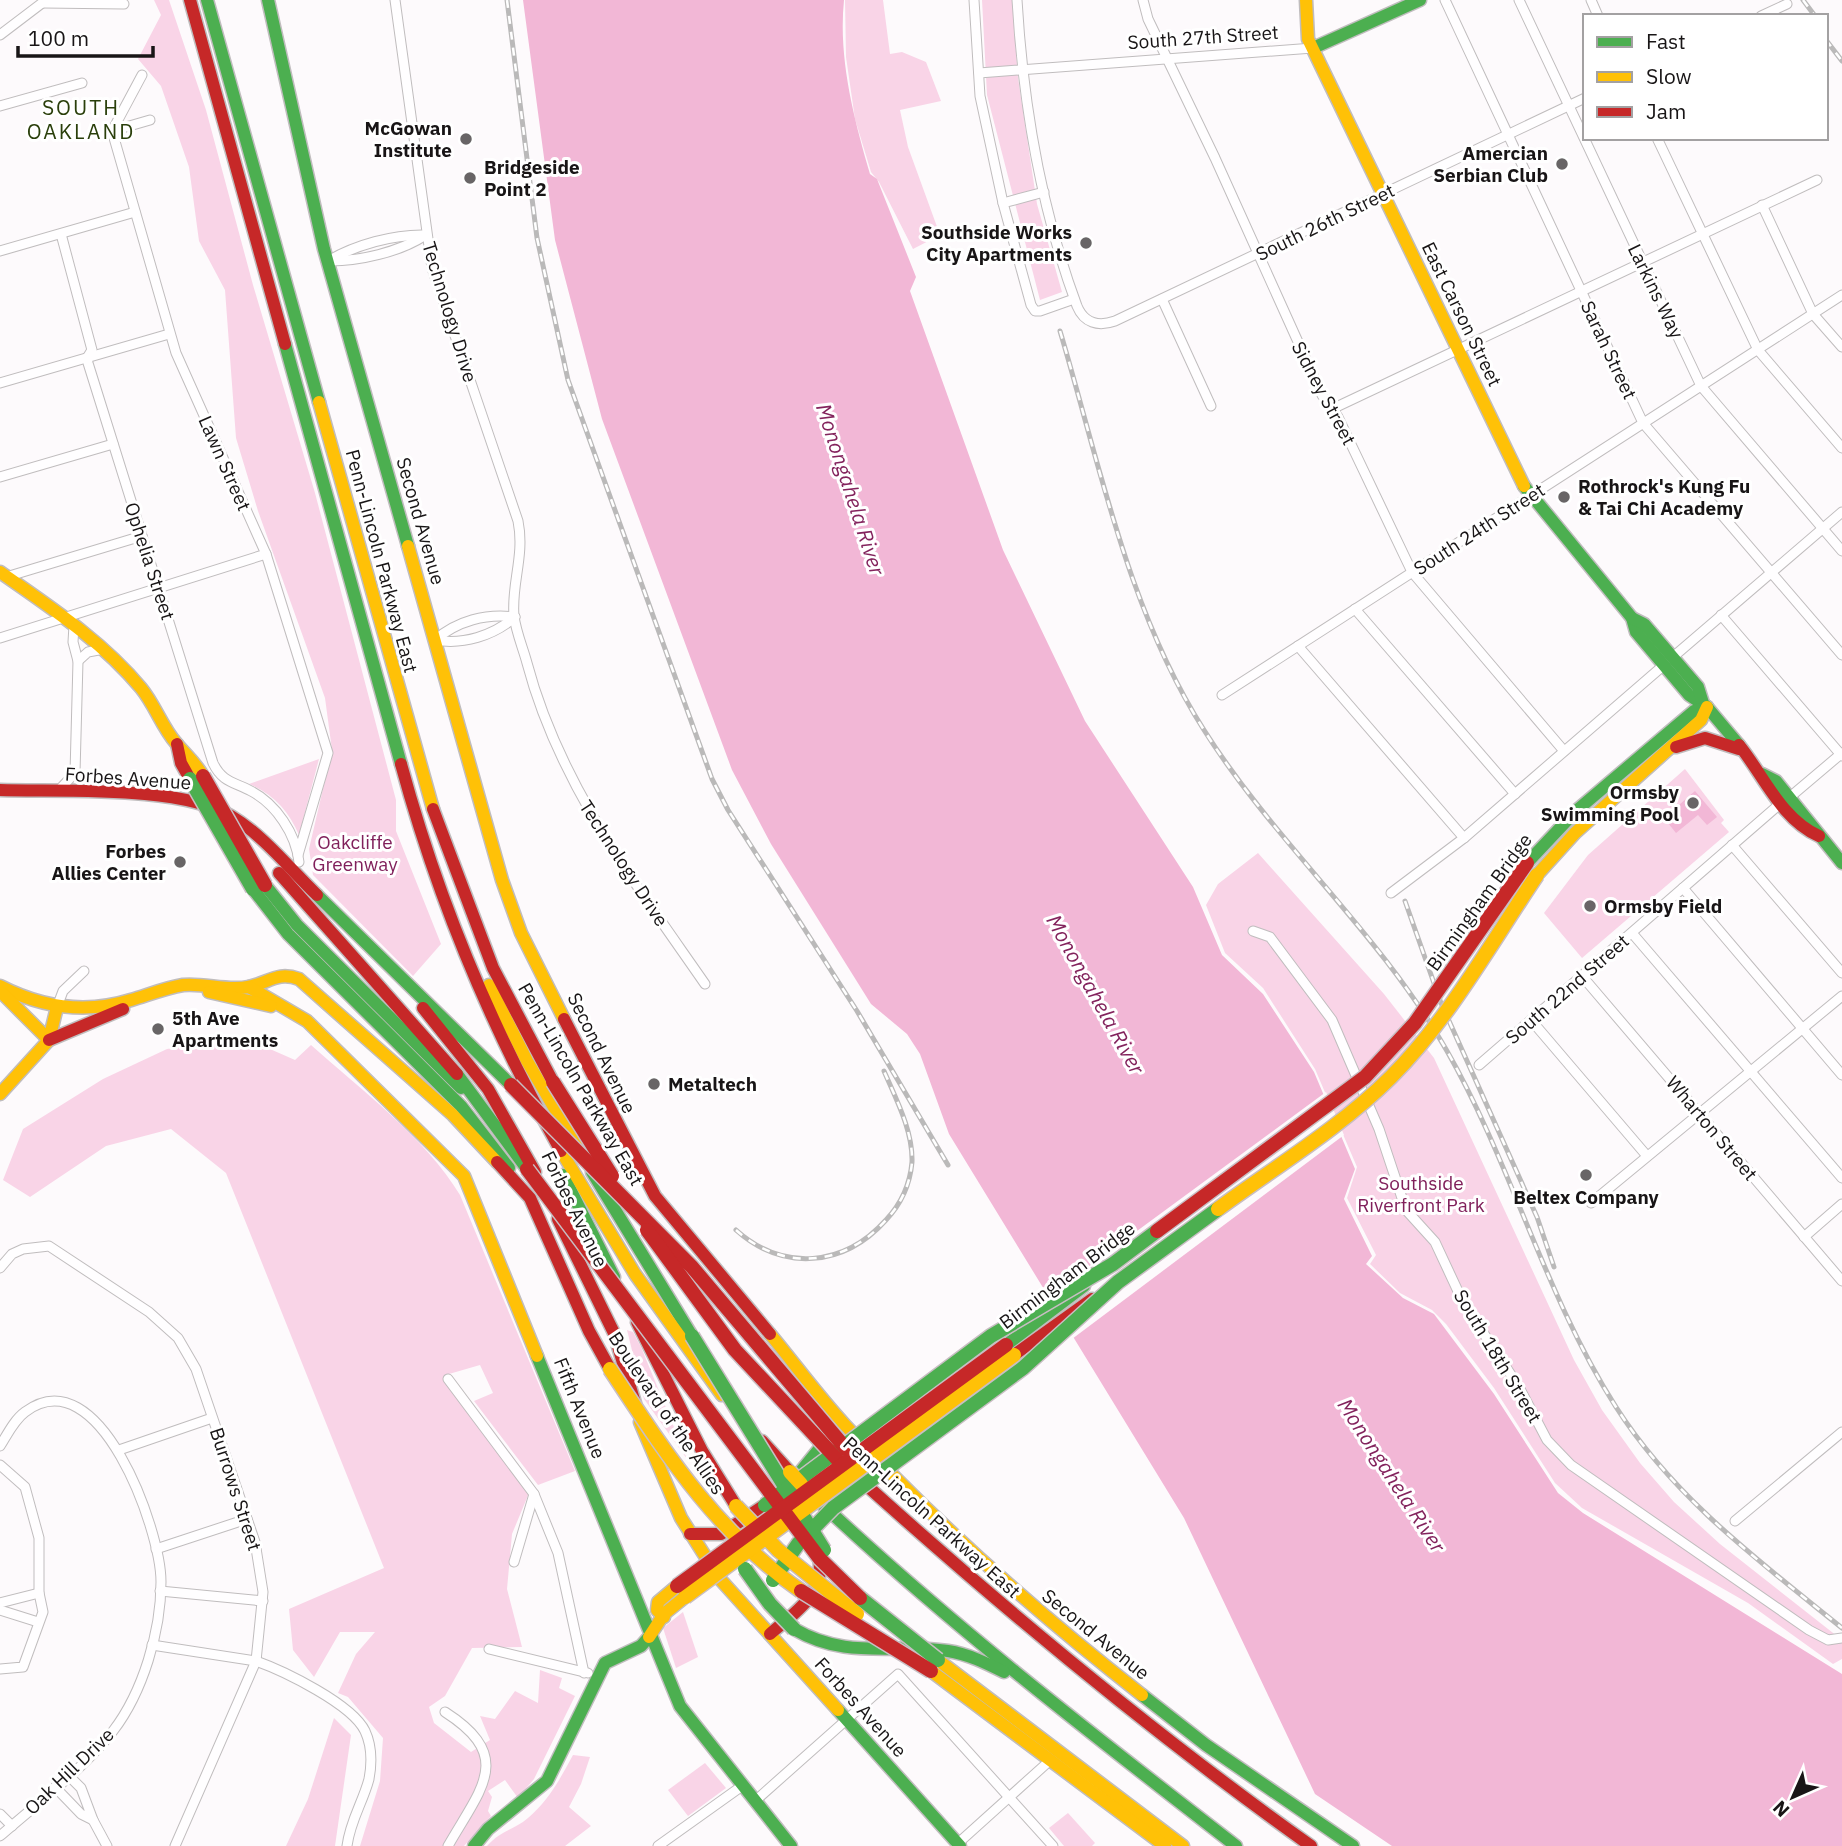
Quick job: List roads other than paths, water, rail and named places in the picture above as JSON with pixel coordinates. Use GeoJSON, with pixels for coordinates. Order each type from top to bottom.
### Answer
{"type":"FeatureCollection","features":[{"type":"Feature","properties":{"kind":"main road","name":"Penn-Lincoln Parkway East"},"geometry":{"type":"LineString","coordinates":[[190,0],[420,835],[459,948],[514,1068],[594,1210],[646,1293],[716,1387],[801,1484],[892,1570],[1034,1689],[1236,1846]]}},
{"type":"Feature","properties":{"kind":"main road","name":"Penn-Lincoln Parkway East"},"geometry":{"type":"LineString","coordinates":[[207,0],[429,800],[493,968],[548,1085],[691,1295],[766,1387],[842,1455],[965,1573],[1144,1724],[1311,1846]]}},
{"type":"Feature","properties":{"kind":"main road","name":"Second Avenue"},"geometry":{"type":"LineString","coordinates":[[268,0],[304,171],[328,261],[514,916],[619,1131],[666,1212],[844,1424],[942,1525],[1065,1634],[1206,1745],[1353,1846]]}},
{"type":"Feature","properties":{"kind":"main road","name":"East Carson Street"},"geometry":{"type":"LineString","coordinates":[[1306,0],[1308,39],[1530,496],[1632,618],[1644,624],[1689,695],[1705,705],[1762,774],[1768,787],[1786,800],[1808,832],[1819,836],[1842,863]]}},
{"type":"Feature","properties":{"kind":"main road","name":"South 27th Street"},"geometry":{"type":"LineString","coordinates":[[1313,48],[1420,0]]}},
{"type":"Feature","properties":{"kind":"main road","name":"Boulevard of the Allies"},"geometry":{"type":"LineString","coordinates":[[2,575],[105,649],[144,691],[176,743],[181,763],[196,778],[288,934],[461,1106],[530,1198],[589,1331],[610,1369],[696,1496],[737,1540],[763,1563],[934,1665],[1183,1846]]}},
{"type":"Feature","properties":{"kind":"main road","name":"East Carson Street"},"geometry":{"type":"LineString","coordinates":[[1668,661],[1698,687],[1705,705]]}},
{"type":"Feature","properties":{"kind":"main road"},"geometry":{"type":"LineString","coordinates":[[1666,743],[1684,708],[1685,697],[1681,685]]}},
{"type":"Feature","properties":{"kind":"main road","name":"Birmingham Bridge"},"geometry":{"type":"LineString","coordinates":[[590,1674],[605,1663],[641,1646],[681,1592],[1113,1264],[1338,1099],[1378,1065],[1404,1037],[1447,981],[1527,863],[1560,826],[1666,743],[1701,720],[1705,705]]}},
{"type":"Feature","properties":{"kind":"main road"},"geometry":{"type":"LineString","coordinates":[[1666,743],[1705,738],[1728,743],[1745,753]]}},
{"type":"Feature","properties":{"kind":"main road","name":"Birmingham Bridge"},"geometry":{"type":"LineString","coordinates":[[681,1592],[1118,1282],[1349,1113],[1390,1078],[1430,1034],[1537,875],[1666,743]]}},
{"type":"Feature","properties":{"kind":"main road","name":"Forbes Avenue"},"geometry":{"type":"LineString","coordinates":[[0,790],[172,796],[209,806],[242,822],[368,947],[466,1057],[514,1130],[609,1322],[625,1361],[641,1424],[690,1534],[719,1578],[749,1614],[770,1634],[957,1845]]}},
{"type":"Feature","properties":{"kind":"main road"},"geometry":{"type":"LineString","coordinates":[[209,806],[243,833],[387,991],[453,1068],[492,1123]]}},
{"type":"Feature","properties":{"kind":"main road","name":"Boulevard of the Allies"},"geometry":{"type":"LineString","coordinates":[[259,887],[458,1084],[492,1123],[804,1540],[841,1583],[934,1665],[1165,1846]]}},
{"type":"Feature","properties":{"kind":"main road"},"geometry":{"type":"LineString","coordinates":[[368,947],[511,1085],[692,1267],[842,1455]]}},
{"type":"Feature","properties":{"kind":"main road"},"geometry":{"type":"LineString","coordinates":[[249,988],[280,974],[304,983],[453,1115],[530,1198]]}},
{"type":"Feature","properties":{"kind":"main road","name":"Fifth Avenue"},"geometry":{"type":"LineString","coordinates":[[57,1007],[110,1005],[184,985],[213,983],[249,988],[296,1014],[464,1176],[649,1637],[680,1706],[791,1846]]}},
{"type":"Feature","properties":{"kind":"main road"},"geometry":{"type":"LineString","coordinates":[[0,989],[49,1040]]}},
{"type":"Feature","properties":{"kind":"main road","name":"Fifth Avenue"},"geometry":{"type":"LineString","coordinates":[[0,989],[34,1002],[92,1014],[194,991],[242,997],[296,1014]]}},
{"type":"Feature","properties":{"kind":"main road"},"geometry":{"type":"LineString","coordinates":[[49,1040],[57,1007]]}},
{"type":"Feature","properties":{"kind":"main road"},"geometry":{"type":"LineString","coordinates":[[0,1094],[49,1040],[123,1009]]}},
{"type":"Feature","properties":{"kind":"main road"},"geometry":{"type":"LineString","coordinates":[[514,1068],[573,1196],[687,1423],[736,1506],[792,1563],[934,1665]]}},
{"type":"Feature","properties":{"kind":"main road"},"geometry":{"type":"LineString","coordinates":[[548,1085],[814,1536],[838,1569],[886,1620]]}},
{"type":"Feature","properties":{"kind":"main road"},"geometry":{"type":"LineString","coordinates":[[690,1534],[714,1536],[733,1528],[991,1336],[1113,1264]]}},
{"type":"Feature","properties":{"kind":"main road"},"geometry":{"type":"LineString","coordinates":[[749,1614],[798,1544],[833,1508],[1023,1368],[1118,1282]]}},
{"type":"Feature","properties":{"kind":"main road"},"geometry":{"type":"LineString","coordinates":[[770,1634],[811,1596],[822,1579],[820,1562],[790,1516],[787,1497],[791,1484],[806,1462],[844,1424]]}},
{"type":"Feature","properties":{"kind":"main road"},"geometry":{"type":"LineString","coordinates":[[696,1496],[769,1604],[794,1629],[818,1643],[845,1650],[929,1650],[959,1653],[988,1664],[1034,1689]]}},
{"type":"Feature","properties":{"kind":"main road"},"geometry":{"type":"LineString","coordinates":[[474,1846],[488,1829],[547,1781],[590,1674]]}},
{"type":"Feature","properties":{"kind":"street","name":"Technology Drive"},"geometry":{"type":"LineString","coordinates":[[395,0],[432,268],[518,521],[522,554],[514,617],[543,718],[578,794],[705,984]]}},
{"type":"Feature","properties":{"kind":"street"},"geometry":{"type":"LineString","coordinates":[[974,0],[980,96],[1003,203],[1031,305],[1035,311],[1074,299],[1044,192],[1023,70],[1017,0]]}},
{"type":"Feature","properties":{"kind":"street","name":"Sidney Street"},"geometry":{"type":"LineString","coordinates":[[1143,0],[1148,19],[1322,395],[1332,409],[1412,572],[1564,751]]}},
{"type":"Feature","properties":{"kind":"street","name":"Sarah Street"},"geometry":{"type":"LineString","coordinates":[[1445,0],[1643,423],[1842,654]]}},
{"type":"Feature","properties":{"kind":"street","name":"Larkins Way"},"geometry":{"type":"LineString","coordinates":[[1519,0],[1583,138]]}},
{"type":"Feature","properties":{"kind":"street"},"geometry":{"type":"LineString","coordinates":[[0,36],[44,1],[124,4]]}},
{"type":"Feature","properties":{"kind":"street"},"geometry":{"type":"LineString","coordinates":[[1765,14],[1787,4]]}},
{"type":"Feature","properties":{"kind":"street","name":"South 27th Street"},"geometry":{"type":"LineString","coordinates":[[979,73],[1313,48]]}},
{"type":"Feature","properties":{"kind":"street"},"geometry":{"type":"LineString","coordinates":[[112,131],[142,75]]}},
{"type":"Feature","properties":{"kind":"street"},"geometry":{"type":"LineString","coordinates":[[0,106],[82,83]]}},
{"type":"Feature","properties":{"kind":"street","name":"South 26th Street"},"geometry":{"type":"LineString","coordinates":[[1074,299],[1082,316],[1089,322],[1103,324],[1162,299],[1583,99]]}},
{"type":"Feature","properties":{"kind":"street"},"geometry":{"type":"LineString","coordinates":[[112,131],[150,120]]}},
{"type":"Feature","properties":{"kind":"street","name":"Lawn Street"},"geometry":{"type":"LineString","coordinates":[[112,131],[169,334],[266,554],[328,753],[299,859]]}},
{"type":"Feature","properties":{"kind":"street","name":"Larkins Way"},"geometry":{"type":"LineString","coordinates":[[1584,140],[1701,386],[1842,551]]}},
{"type":"Feature","properties":{"kind":"street"},"geometry":{"type":"LineString","coordinates":[[1658,140],[1758,350],[1842,448]]}},
{"type":"Feature","properties":{"kind":"street"},"geometry":{"type":"LineString","coordinates":[[1332,409],[1817,180]]}},
{"type":"Feature","properties":{"kind":"street"},"geometry":{"type":"LineString","coordinates":[[1003,203],[1044,192]]}},
{"type":"Feature","properties":{"kind":"street"},"geometry":{"type":"LineString","coordinates":[[1762,205],[1813,314],[1842,347]]}},
{"type":"Feature","properties":{"kind":"street"},"geometry":{"type":"LineString","coordinates":[[0,251],[135,212]]}},
{"type":"Feature","properties":{"kind":"street","name":"Ophelia Street"},"geometry":{"type":"LineString","coordinates":[[61,234],[92,349],[87,358],[218,774],[228,783],[260,796],[275,810],[287,827],[299,859]]}},
{"type":"Feature","properties":{"kind":"street"},"geometry":{"type":"LineString","coordinates":[[328,261],[343,252],[409,235],[426,235]]}},
{"type":"Feature","properties":{"kind":"street","name":"South 24th Street"},"geometry":{"type":"LineString","coordinates":[[1222,695],[1842,295]]}},
{"type":"Feature","properties":{"kind":"street"},"geometry":{"type":"LineString","coordinates":[[1162,299],[1211,407]]}},
{"type":"Feature","properties":{"kind":"street"},"geometry":{"type":"LineString","coordinates":[[0,383],[169,334]]}},
{"type":"Feature","properties":{"kind":"street"},"geometry":{"type":"LineString","coordinates":[[0,477],[113,444]]}},
{"type":"Feature","properties":{"kind":"street"},"geometry":{"type":"LineString","coordinates":[[1391,893],[1464,838],[1842,512]]}},
{"type":"Feature","properties":{"kind":"street"},"geometry":{"type":"LineString","coordinates":[[2,575],[142,536]]}},
{"type":"Feature","properties":{"kind":"street"},"geometry":{"type":"LineString","coordinates":[[0,638],[70,622],[159,588],[266,554]]}},
{"type":"Feature","properties":{"kind":"street"},"geometry":{"type":"LineString","coordinates":[[1355,609],[1515,794]]}},
{"type":"Feature","properties":{"kind":"street"},"geometry":{"type":"LineString","coordinates":[[435,640],[450,628],[495,614],[514,617]]}},
{"type":"Feature","properties":{"kind":"street"},"geometry":{"type":"LineString","coordinates":[[1721,615],[1842,755]]}},
{"type":"Feature","properties":{"kind":"street"},"geometry":{"type":"LineString","coordinates":[[435,640],[454,643],[499,630],[514,617]]}},
{"type":"Feature","properties":{"kind":"street"},"geometry":{"type":"LineString","coordinates":[[70,622],[78,661],[75,773],[91,793]]}},
{"type":"Feature","properties":{"kind":"street"},"geometry":{"type":"LineString","coordinates":[[1298,646],[1464,838]]}},
{"type":"Feature","properties":{"kind":"street"},"geometry":{"type":"LineString","coordinates":[[78,661],[88,652],[105,649]]}},
{"type":"Feature","properties":{"kind":"street","name":"South 22nd Street"},"geometry":{"type":"LineString","coordinates":[[1479,1065],[1732,845],[1842,755]]}},
{"type":"Feature","properties":{"kind":"street"},"geometry":{"type":"LineString","coordinates":[[56,793],[75,773]]}},
{"type":"Feature","properties":{"kind":"street"},"geometry":{"type":"LineString","coordinates":[[1732,845],[1842,973]]}},
{"type":"Feature","properties":{"kind":"street"},"geometry":{"type":"LineString","coordinates":[[1683,888],[1842,1075]]}},
{"type":"Feature","properties":{"kind":"street","name":"South 18th Street"},"geometry":{"type":"LineString","coordinates":[[1253,931],[1270,937],[1332,1020],[1379,1129],[1406,1210],[1435,1242],[1462,1302],[1519,1387],[1555,1449],[1571,1465],[1809,1630],[1828,1640],[1842,1638]]}},
{"type":"Feature","properties":{"kind":"street"},"geometry":{"type":"LineString","coordinates":[[1632,933],[1842,1178]]}},
{"type":"Feature","properties":{"kind":"street"},"geometry":{"type":"LineString","coordinates":[[57,1007],[63,991],[84,971]]}},
{"type":"Feature","properties":{"kind":"street","name":"Wharton Street"},"geometry":{"type":"LineString","coordinates":[[1582,975],[1842,1281]]}},
{"type":"Feature","properties":{"kind":"street"},"geometry":{"type":"LineString","coordinates":[[1591,1203],[1752,1073],[1842,996]]}},
{"type":"Feature","properties":{"kind":"street"},"geometry":{"type":"LineString","coordinates":[[1531,1020],[1647,1156]]}},
{"type":"Feature","properties":{"kind":"street"},"geometry":{"type":"LineString","coordinates":[[1804,1237],[1842,1204]]}},
{"type":"Feature","properties":{"kind":"street","name":"Burrows Street"},"geometry":{"type":"LineString","coordinates":[[0,1268],[12,1254],[23,1249],[49,1247],[169,1328],[185,1348],[196,1369],[261,1564],[263,1601],[256,1661],[175,1846]]}},
{"type":"Feature","properties":{"kind":"street"},"geometry":{"type":"LineString","coordinates":[[448,1379],[534,1494],[558,1553],[590,1674],[489,1648]]}},
{"type":"Feature","properties":{"kind":"street","name":"Oak Hill Drive"},"geometry":{"type":"LineString","coordinates":[[0,1446],[22,1414],[37,1405],[57,1401],[68,1403],[90,1418],[119,1450],[135,1481],[156,1549],[160,1591],[152,1645],[134,1694],[113,1731],[0,1836]]}},
{"type":"Feature","properties":{"kind":"street"},"geometry":{"type":"LineString","coordinates":[[119,1450],[212,1418]]}},
{"type":"Feature","properties":{"kind":"street"},"geometry":{"type":"LineString","coordinates":[[1735,1521],[1842,1432]]}},
{"type":"Feature","properties":{"kind":"street"},"geometry":{"type":"LineString","coordinates":[[0,1465],[19,1481],[31,1501],[39,1538],[39,1593],[43,1612],[32,1650],[23,1667],[0,1669]]}},
{"type":"Feature","properties":{"kind":"street"},"geometry":{"type":"LineString","coordinates":[[514,1562],[534,1494]]}},
{"type":"Feature","properties":{"kind":"street"},"geometry":{"type":"LineString","coordinates":[[156,1549],[247,1519]]}},
{"type":"Feature","properties":{"kind":"street"},"geometry":{"type":"LineString","coordinates":[[160,1591],[263,1601]]}},
{"type":"Feature","properties":{"kind":"street"},"geometry":{"type":"LineString","coordinates":[[0,1603],[39,1593]]}},
{"type":"Feature","properties":{"kind":"street"},"geometry":{"type":"LineString","coordinates":[[0,1610],[38,1622]]}},
{"type":"Feature","properties":{"kind":"street"},"geometry":{"type":"LineString","coordinates":[[152,1645],[256,1661],[321,1694],[348,1712],[364,1729],[371,1749],[369,1779],[353,1818],[347,1846]]}},
{"type":"Feature","properties":{"kind":"street"},"geometry":{"type":"LineString","coordinates":[[755,1801],[898,1674],[1053,1846]]}},
{"type":"Feature","properties":{"kind":"street"},"geometry":{"type":"LineString","coordinates":[[445,1712],[473,1731],[484,1747],[486,1761],[483,1785],[449,1846]]}},
{"type":"Feature","properties":{"kind":"street"},"geometry":{"type":"LineString","coordinates":[[957,1845],[1045,1764]]}},
{"type":"Feature","properties":{"kind":"street"},"geometry":{"type":"LineString","coordinates":[[68,1775],[81,1788],[93,1820],[107,1846]]}},
{"type":"Feature","properties":{"kind":"street"},"geometry":{"type":"LineString","coordinates":[[658,1846],[742,1786]]}},
{"type":"Feature","properties":{"kind":"street"},"geometry":{"type":"LineString","coordinates":[[55,1787],[82,1814],[93,1820]]}},
{"type":"Feature","properties":{"kind":"street"},"geometry":{"type":"LineString","coordinates":[[0,1814],[12,1826]]}},
{"type":"Feature","properties":{"kind":"water","name":"Monongahela River"},"geometry":{"type":"Polygon","coordinates":[[[523,0],[844,0],[845,66],[853,110],[870,174],[877,179],[916,277],[910,291],[1003,550],[1085,721],[1193,887],[1222,955],[1263,994],[1314,1072],[1355,1169],[1344,1199],[1372,1256],[1366,1264],[1403,1298],[1434,1314],[1494,1394],[1558,1493],[1583,1513],[1842,1674],[1842,1846],[1392,1846],[1315,1794],[1184,1518],[949,1134],[920,1054],[907,1034],[871,1004],[771,844],[732,770],[602,419],[555,240],[523,0]]]}},
{"type":"Feature","properties":{"kind":"water","name":"Ormsby Swimming Pool"},"geometry":{"type":"Polygon","coordinates":[[[1695,791],[1717,817],[1707,825],[1698,815],[1676,833],[1664,818],[1695,791]]]}},
{"type":"Feature","properties":{"kind":"railway"},"geometry":{"type":"LineString","coordinates":[[507,0],[537,238],[568,380],[712,779],[728,810],[857,1011],[948,1165]]}},
{"type":"Feature","properties":{"kind":"railway"},"geometry":{"type":"LineString","coordinates":[[1803,0],[1814,14]]}},
{"type":"Feature","properties":{"kind":"railway"},"geometry":{"type":"LineString","coordinates":[[1828,43],[1842,61]]}},
{"type":"Feature","properties":{"kind":"railway"},"geometry":{"type":"LineString","coordinates":[[1060,331],[1118,536],[1136,587],[1155,636],[1204,730],[1263,812],[1391,967],[1447,1051],[1491,1139],[1569,1321],[1591,1365],[1639,1440],[1691,1499],[1749,1553],[1842,1628]]}},
{"type":"Feature","properties":{"kind":"railway"},"geometry":{"type":"LineString","coordinates":[[1405,901],[1441,1003],[1537,1217],[1554,1267]]}},
{"type":"Feature","properties":{"kind":"railway"},"geometry":{"type":"LineString","coordinates":[[736,1230],[754,1244],[773,1253],[793,1258],[813,1258],[832,1255],[851,1247],[869,1236],[886,1220],[904,1194],[909,1179],[912,1150],[907,1127],[884,1071]]}},
{"type":"Feature","properties":{"kind":"place","name":"McGowan Institute"},"geometry":{"type":"Point","coordinates":[466,139]}},
{"type":"Feature","properties":{"kind":"place","name":"Amercian Serbian Club"},"geometry":{"type":"Point","coordinates":[1562,164]}},
{"type":"Feature","properties":{"kind":"place","name":"Bridgeside Point 2"},"geometry":{"type":"Point","coordinates":[470,178]}},
{"type":"Feature","properties":{"kind":"place","name":"Southside Works City Apartments"},"geometry":{"type":"Point","coordinates":[1086,243]}},
{"type":"Feature","properties":{"kind":"place","name":"Rothrock's Kung Fu & Tai Chi Academy"},"geometry":{"type":"Point","coordinates":[1564,497]}},
{"type":"Feature","properties":{"kind":"place","name":"Ormsby Swimming Pool"},"geometry":{"type":"Point","coordinates":[1693,803]}},
{"type":"Feature","properties":{"kind":"place","name":"Forbes Allies Center"},"geometry":{"type":"Point","coordinates":[180,862]}},
{"type":"Feature","properties":{"kind":"place","name":"Ormsby Field"},"geometry":{"type":"Point","coordinates":[1590,906]}},
{"type":"Feature","properties":{"kind":"place","name":"5th Ave Apartments"},"geometry":{"type":"Point","coordinates":[158,1029]}},
{"type":"Feature","properties":{"kind":"place","name":"Metaltech"},"geometry":{"type":"Point","coordinates":[654,1084]}},
{"type":"Feature","properties":{"kind":"place","name":"Beltex Company"},"geometry":{"type":"Point","coordinates":[1586,1175]}},
{"type":"Feature","properties":{"kind":"district","name":"SOUTH OAKLAND"},"geometry":{"type":"Point","coordinates":[81,119]}},
{"type":"Feature","properties":{"kind":"park label","name":"Oakcliffe Greenway"},"geometry":{"type":"Point","coordinates":[355,853]}},
{"type":"Feature","properties":{"kind":"park label","name":"Southside Riverfront Park"},"geometry":{"type":"Point","coordinates":[1421,1194]}}]}
